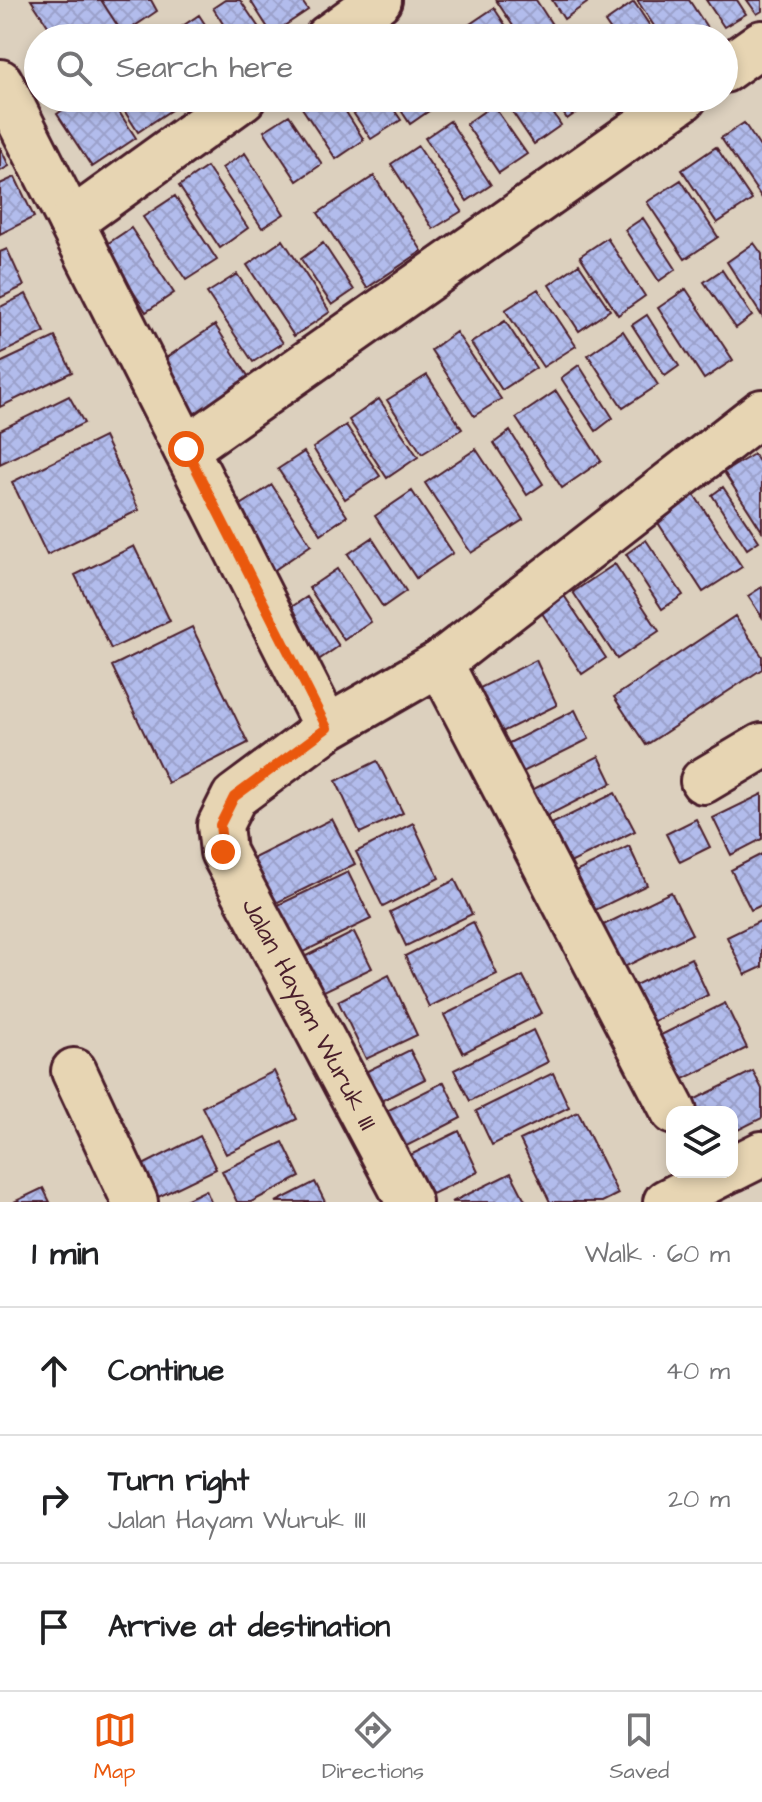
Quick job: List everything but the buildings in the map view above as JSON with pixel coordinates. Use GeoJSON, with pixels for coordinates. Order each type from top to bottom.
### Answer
{"type":"FeatureCollection","features":[{"type":"Feature","properties":{"kind":"street"},"geometry":{"type":"LineString","coordinates":[[346,24],[379,0]]}},
{"type":"Feature","properties":{"kind":"street"},"geometry":{"type":"LineString","coordinates":[[738,60],[762,43]]}},
{"type":"Feature","properties":{"kind":"street"},"geometry":{"type":"LineString","coordinates":[[0,82],[327,728]]}},
{"type":"Feature","properties":{"kind":"street"},"geometry":{"type":"LineString","coordinates":[[71,222],[224,112]]}},
{"type":"Feature","properties":{"kind":"street"},"geometry":{"type":"LineString","coordinates":[[186,449],[664,112]]}},
{"type":"Feature","properties":{"kind":"street","name":"Jalan Hayam Wuruk III"},"geometry":{"type":"LineString","coordinates":[[409,1202],[223,852],[220,825],[234,797],[327,728],[440,663],[762,412]]}},
{"type":"Feature","properties":{"kind":"street"},"geometry":{"type":"LineString","coordinates":[[440,663],[671,1106]]}},
{"type":"Feature","properties":{"kind":"street"},"geometry":{"type":"LineString","coordinates":[[703,781],[762,746]]}},
{"type":"Feature","properties":{"kind":"street"},"geometry":{"type":"LineString","coordinates":[[74,1071],[135,1202]]}},
{"type":"Feature","properties":{"kind":"street"},"geometry":{"type":"LineString","coordinates":[[666,1202],[718,1179],[762,1154]]}},
{"type":"Feature","properties":{"kind":"route"},"geometry":{"type":"LineString","coordinates":[[186,449],[327,728],[234,797],[220,825],[223,852]]}}]}
